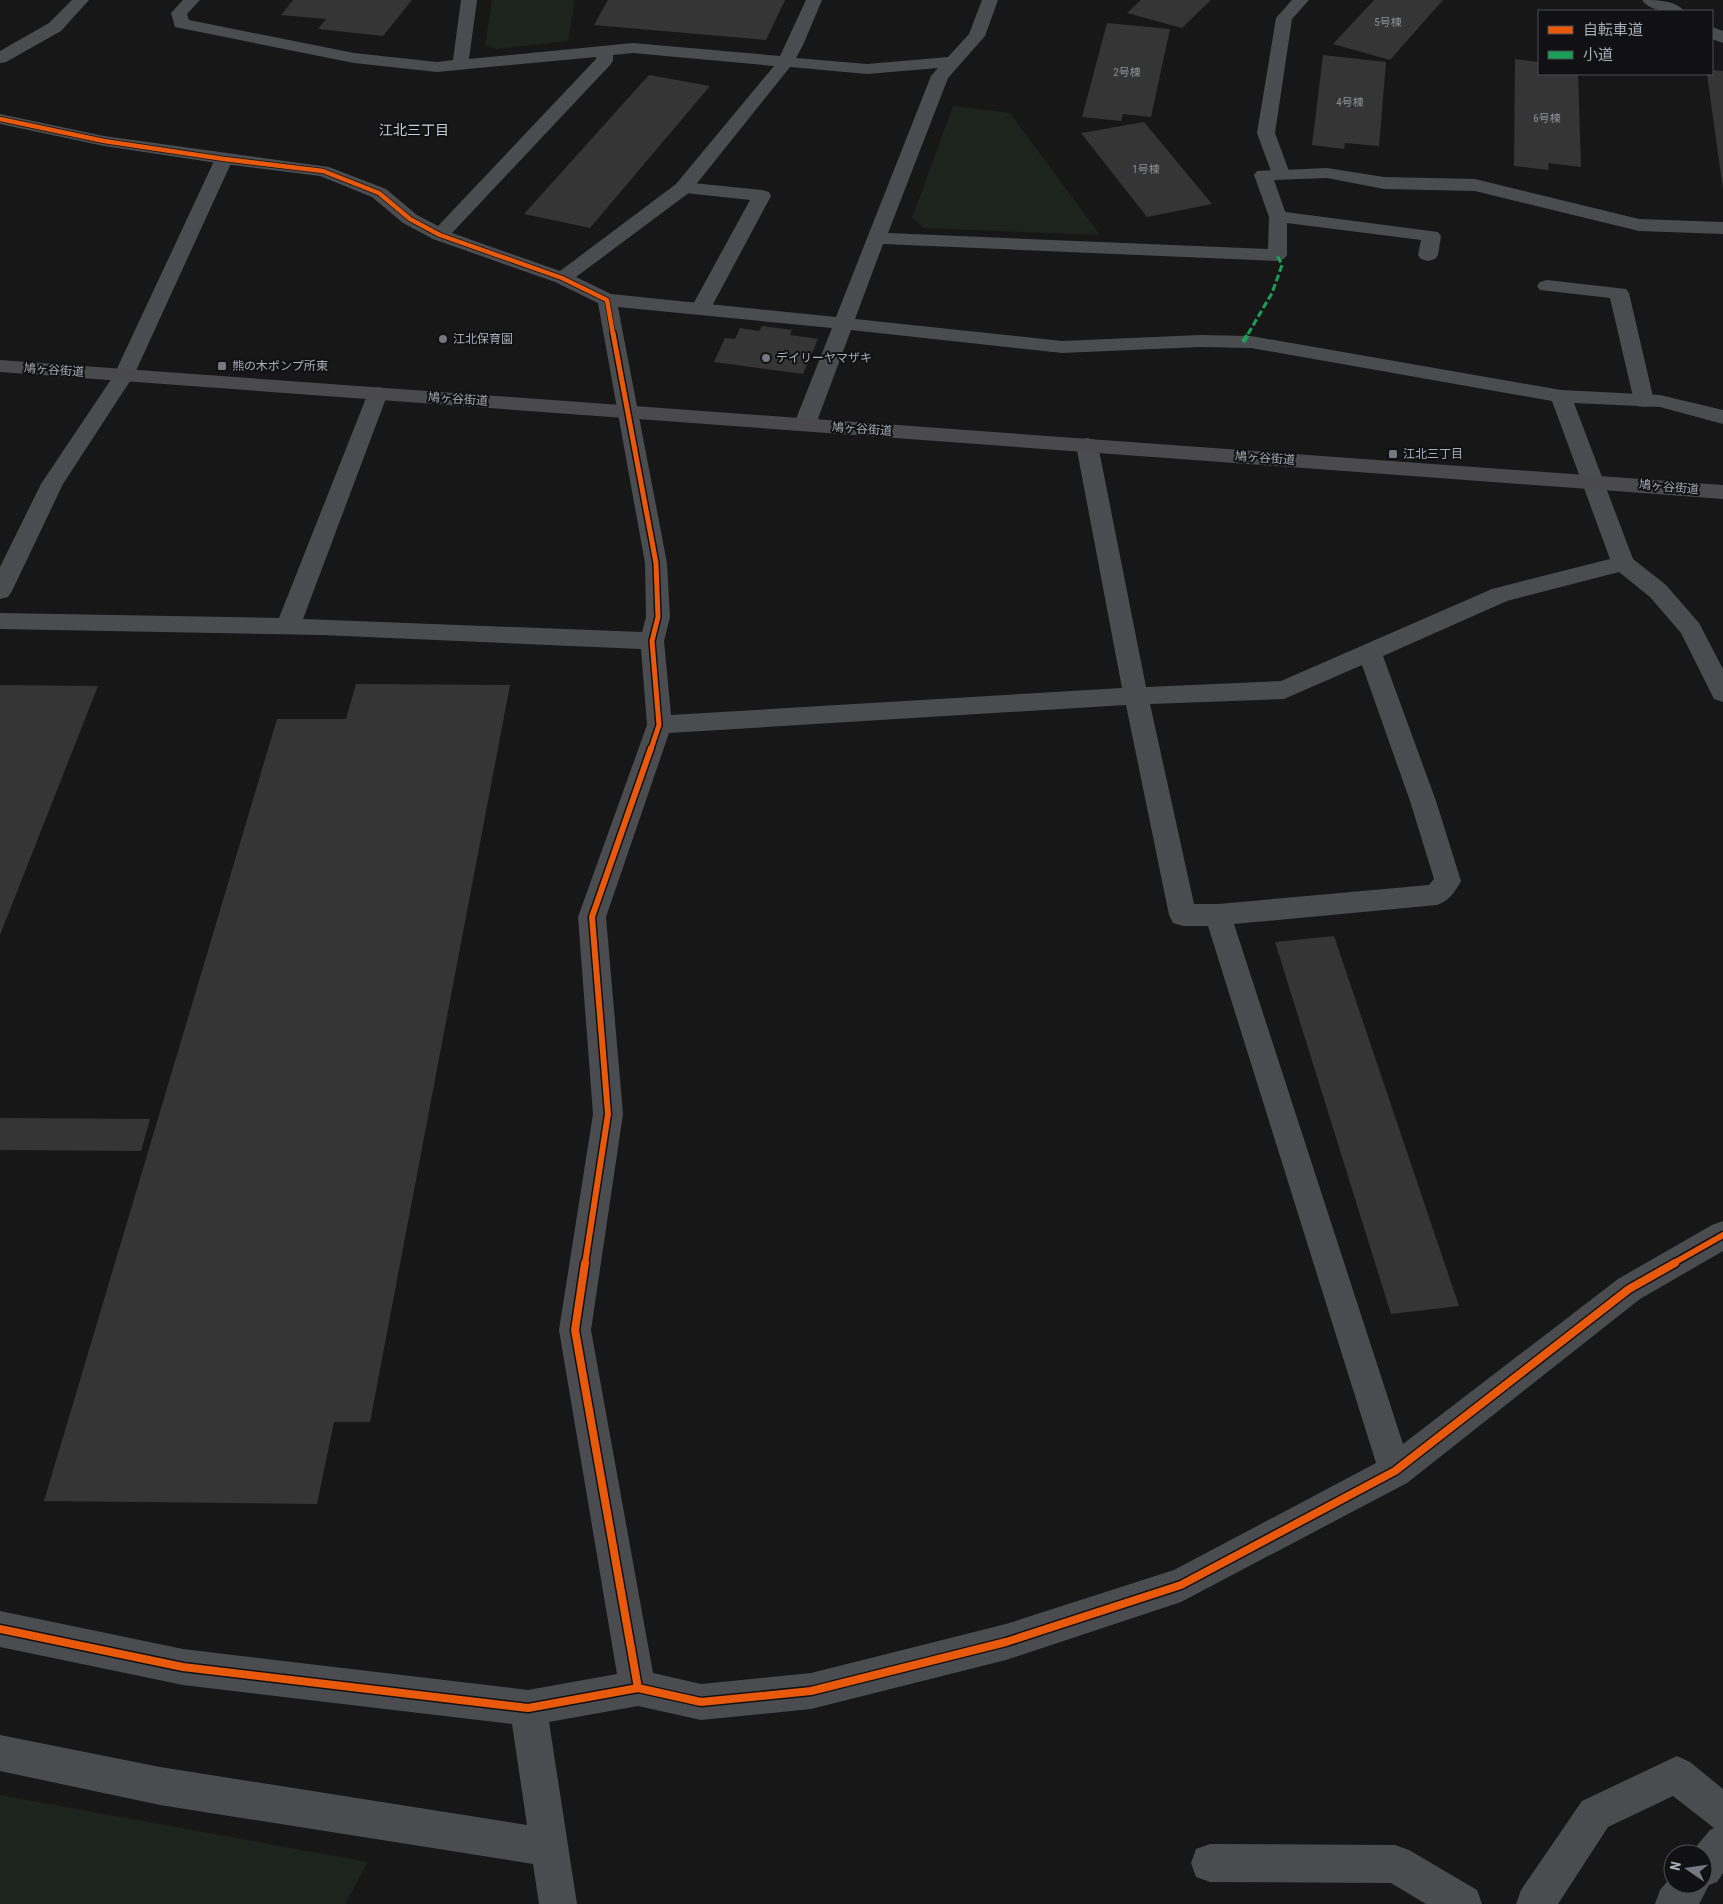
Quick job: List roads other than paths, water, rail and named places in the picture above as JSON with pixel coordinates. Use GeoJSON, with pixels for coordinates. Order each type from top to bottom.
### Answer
{"type":"FeatureCollection","features":[{"type":"Feature","properties":{"kind":"main road","name":"鳩ヶ谷街道"},"geometry":{"type":"LineString","coordinates":[[0,366],[1723,492]]}},
{"type":"Feature","properties":{"kind":"street"},"geometry":{"type":"LineString","coordinates":[[0,58],[55,27],[81,0]]}},
{"type":"Feature","properties":{"kind":"street"},"geometry":{"type":"LineString","coordinates":[[192,0],[179,14],[181,23],[354,58],[436,67],[633,48],[867,69],[952,62]]}},
{"type":"Feature","properties":{"kind":"street"},"geometry":{"type":"LineString","coordinates":[[461,66],[460,56],[469,0]]}},
{"type":"Feature","properties":{"kind":"street"},"geometry":{"type":"LineString","coordinates":[[562,278],[683,188],[786,62],[814,0]]}},
{"type":"Feature","properties":{"kind":"street"},"geometry":{"type":"LineString","coordinates":[[806,424],[876,238],[940,76],[977,36],[990,0]]}},
{"type":"Feature","properties":{"kind":"street"},"geometry":{"type":"LineString","coordinates":[[1281,174],[1266,133],[1284,18],[1301,0]]}},
{"type":"Feature","properties":{"kind":"street"},"geometry":{"type":"LineString","coordinates":[[1650,0],[1674,10]]}},
{"type":"Feature","properties":{"kind":"street"},"geometry":{"type":"LineString","coordinates":[[440,235],[605,60],[604,50]]}},
{"type":"Feature","properties":{"kind":"street"},"geometry":{"type":"LineString","coordinates":[[0,119],[104,141],[224,159],[323,171],[379,194],[410,219],[440,235],[562,278],[607,300],[701,308],[1062,347],[1200,340],[1251,342],[1561,396],[1660,401],[1723,417]]}},
{"type":"Feature","properties":{"kind":"street"},"geometry":{"type":"LineString","coordinates":[[0,591],[52,484],[124,375],[224,159]]}},
{"type":"Feature","properties":{"kind":"street"},"geometry":{"type":"LineString","coordinates":[[876,238],[1277,255],[1278,218],[1262,175],[1327,173],[1384,183],[1475,185],[1639,225],[1723,228]]}},
{"type":"Feature","properties":{"kind":"street"},"geometry":{"type":"LineString","coordinates":[[683,188],[762,196],[701,308]]}},
{"type":"Feature","properties":{"kind":"street"},"geometry":{"type":"LineString","coordinates":[[1278,218],[1431,236],[1428,255]]}},
{"type":"Feature","properties":{"kind":"street"},"geometry":{"type":"LineString","coordinates":[[1547,286],[1619,293],[1644,400]]}},
{"type":"Feature","properties":{"kind":"street"},"geometry":{"type":"LineString","coordinates":[[607,300],[656,563],[658,617],[652,641],[659,726],[592,917],[608,1114],[575,1330],[638,1688]]}},
{"type":"Feature","properties":{"kind":"street"},"geometry":{"type":"LineString","coordinates":[[288,626],[378,393]]}},
{"type":"Feature","properties":{"kind":"street"},"geometry":{"type":"LineString","coordinates":[[1561,396],[1623,563],[1658,591],[1690,629],[1723,693]]}},
{"type":"Feature","properties":{"kind":"street"},"geometry":{"type":"LineString","coordinates":[[1087,446],[1136,696],[1183,915],[1218,916],[1437,895],[1448,881],[1423,801],[1369,652]]}},
{"type":"Feature","properties":{"kind":"street"},"geometry":{"type":"LineString","coordinates":[[659,726],[1136,696],[1284,690],[1500,595],[1623,563]]}},
{"type":"Feature","properties":{"kind":"street"},"geometry":{"type":"LineString","coordinates":[[0,621],[288,626],[652,641]]}},
{"type":"Feature","properties":{"kind":"street"},"geometry":{"type":"LineString","coordinates":[[1218,916],[1396,1471]]}},
{"type":"Feature","properties":{"kind":"street"},"geometry":{"type":"LineString","coordinates":[[0,1628],[182,1666],[528,1708],[638,1688],[701,1702],[811,1691],[1006,1642],[1181,1585],[1396,1471],[1629,1290],[1723,1235]]}},
{"type":"Feature","properties":{"kind":"street"},"geometry":{"type":"LineString","coordinates":[[528,1708],[558,1904]]}},
{"type":"Feature","properties":{"kind":"street"},"geometry":{"type":"LineString","coordinates":[[0,1753],[160,1786],[548,1847]]}},
{"type":"Feature","properties":{"kind":"street"},"geometry":{"type":"LineString","coordinates":[[1535,1904],[1595,1814],[1677,1775],[1723,1813]]}},
{"type":"Feature","properties":{"kind":"street"},"geometry":{"type":"LineString","coordinates":[[1713,1856],[1723,1843]]}},
{"type":"Feature","properties":{"kind":"street"},"geometry":{"type":"LineString","coordinates":[[1210,1863],[1395,1864],[1462,1904]]}},
{"type":"Feature","properties":{"kind":"street"},"geometry":{"type":"LineString","coordinates":[[1674,1904],[1682,1894]]}},
{"type":"Feature","properties":{"kind":"place","name":"江北保育園"},"geometry":{"type":"Point","coordinates":[443,339]}},
{"type":"Feature","properties":{"kind":"place","name":"デイリーヤマザキ"},"geometry":{"type":"Point","coordinates":[766,358]}},
{"type":"Feature","properties":{"kind":"place","name":"熊の木ポンプ所東"},"geometry":{"type":"Point","coordinates":[222,366]}},
{"type":"Feature","properties":{"kind":"place","name":"江北三丁目"},"geometry":{"type":"Point","coordinates":[1393,454]}},
{"type":"Feature","properties":{"kind":"district","name":"江北三丁目"},"geometry":{"type":"Point","coordinates":[414,130]}}]}
